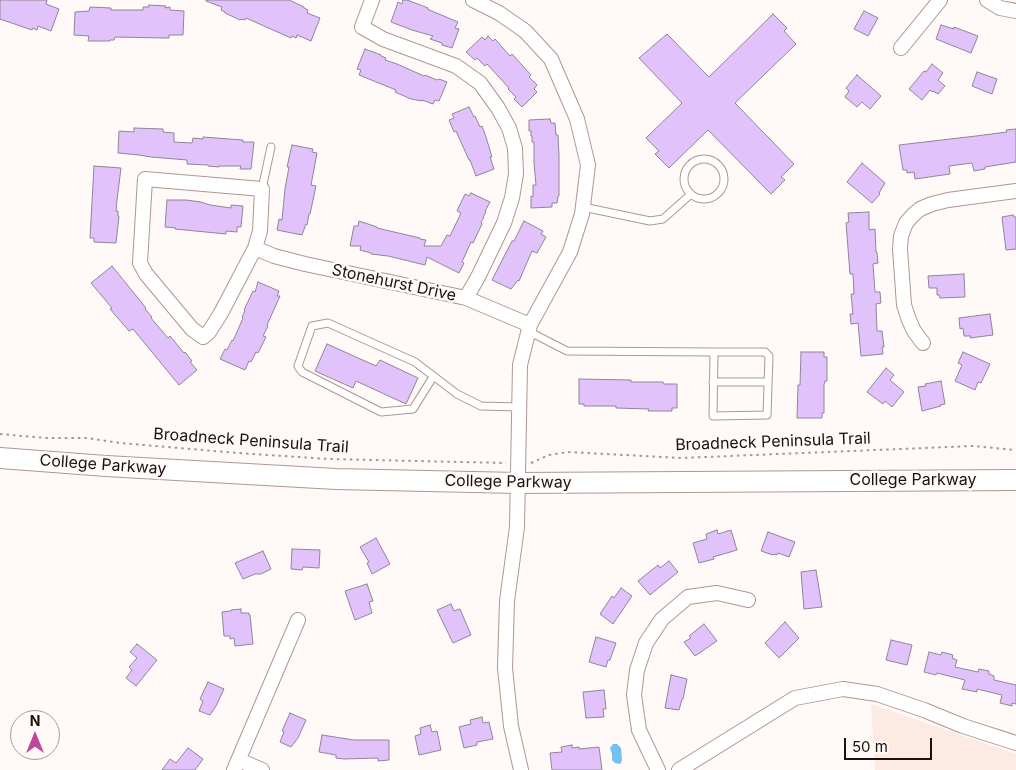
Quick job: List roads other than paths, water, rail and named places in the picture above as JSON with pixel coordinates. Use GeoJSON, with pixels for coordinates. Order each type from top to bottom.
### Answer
{"type":"FeatureCollection","features":[{"type":"Feature","properties":{"kind":"main road","name":"College Parkway"},"geometry":{"type":"LineString","coordinates":[[0,458],[336,479],[518,483],[1016,480]]}},
{"type":"Feature","properties":{"kind":"street"},"geometry":{"type":"LineString","coordinates":[[372,0],[362,27],[383,39],[456,66],[480,83],[510,128],[515,148],[516,174],[512,198],[504,222],[466,298]]}},
{"type":"Feature","properties":{"kind":"street"},"geometry":{"type":"LineString","coordinates":[[473,0],[500,13],[525,31],[551,59],[577,119],[588,165],[582,214],[570,252],[529,328],[520,365],[517,527],[507,601],[505,668],[517,769]]}},
{"type":"Feature","properties":{"kind":"street"},"geometry":{"type":"LineString","coordinates":[[901,48],[940,0]]}},
{"type":"Feature","properties":{"kind":"street"},"geometry":{"type":"LineString","coordinates":[[987,0],[1000,8],[1016,11]]}},
{"type":"Feature","properties":{"kind":"street"},"geometry":{"type":"LineString","coordinates":[[144,179],[262,189],[260,230],[255,248],[221,313],[209,332],[203,337],[192,329],[146,274],[140,263],[144,179]]}},
{"type":"Feature","properties":{"kind":"street"},"geometry":{"type":"LineString","coordinates":[[923,344],[914,331],[904,305],[900,249],[901,236],[906,223],[920,209],[932,204],[948,200],[1016,191]]}},
{"type":"Feature","properties":{"kind":"street","name":"Stonehurst Drive"},"geometry":{"type":"LineString","coordinates":[[255,248],[274,256],[306,264],[466,298],[529,328]]}},
{"type":"Feature","properties":{"kind":"street"},"geometry":{"type":"LineString","coordinates":[[658,770],[639,730],[634,695],[637,670],[646,643],[662,619],[688,597],[718,593],[748,600]]}},
{"type":"Feature","properties":{"kind":"street"},"geometry":{"type":"LineString","coordinates":[[262,770],[236,765],[298,620]]}},
{"type":"Feature","properties":{"kind":"street"},"geometry":{"type":"LineString","coordinates":[[679,770],[795,698],[843,689],[878,694],[963,726],[1016,743]]}},
{"type":"Feature","properties":{"kind":"lane"},"geometry":{"type":"LineString","coordinates":[[262,189],[271,147]]}},
{"type":"Feature","properties":{"kind":"lane"},"geometry":{"type":"LineString","coordinates":[[701,160],[717,164],[723,173],[724,179],[718,194],[702,199],[691,194],[685,185],[687,169],[701,160]]}},
{"type":"Feature","properties":{"kind":"lane"},"geometry":{"type":"LineString","coordinates":[[583,207],[650,221],[663,219],[691,194]]}},
{"type":"Feature","properties":{"kind":"lane"},"geometry":{"type":"LineString","coordinates":[[433,377],[413,409],[381,412],[302,372],[298,366],[312,326],[328,323],[414,362],[457,394],[481,406],[518,408]]}},
{"type":"Feature","properties":{"kind":"lane"},"geometry":{"type":"LineString","coordinates":[[529,328],[567,352],[714,352],[765,352],[769,356],[768,415],[713,416],[714,352]]}},
{"type":"Feature","properties":{"kind":"lane"},"geometry":{"type":"LineString","coordinates":[[713,382],[768,382]]}},
{"type":"Feature","properties":{"kind":"water"},"geometry":{"type":"Polygon","coordinates":[[[613,744],[617,744],[621,748],[622,760],[619,764],[612,760],[610,748],[613,744]]]}}]}
